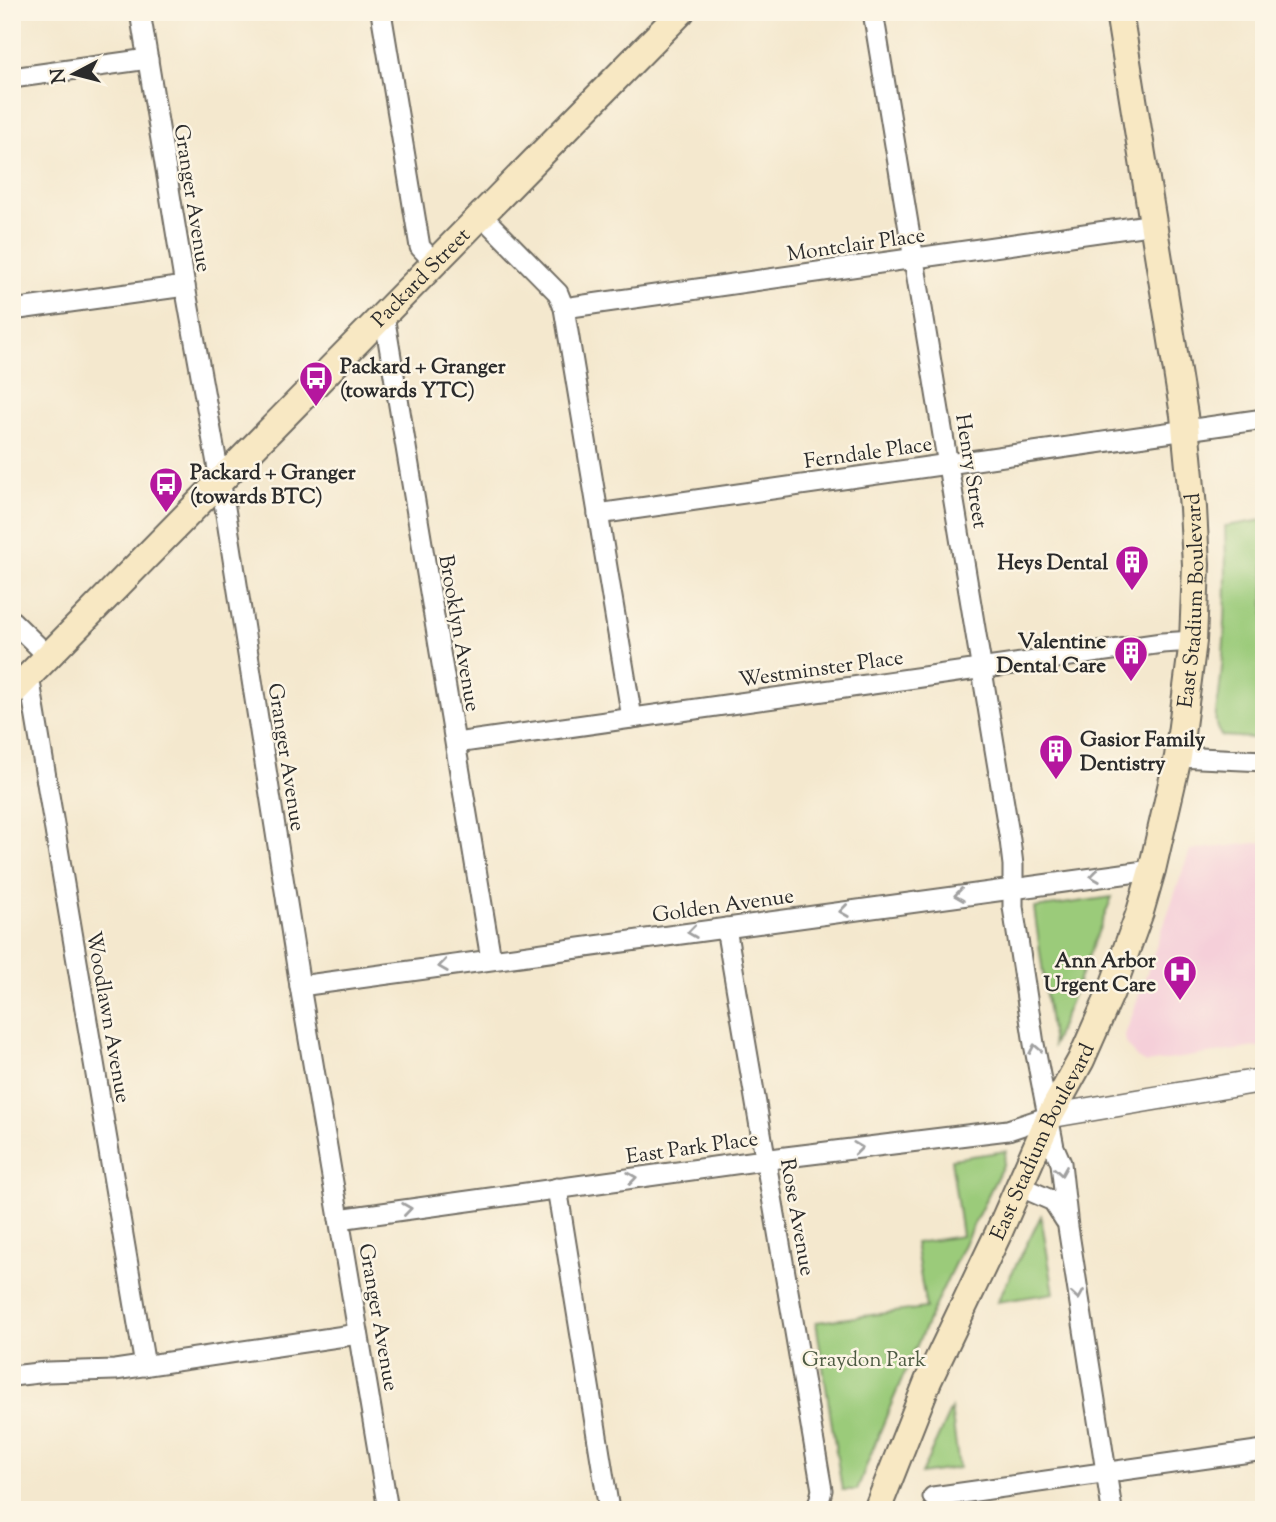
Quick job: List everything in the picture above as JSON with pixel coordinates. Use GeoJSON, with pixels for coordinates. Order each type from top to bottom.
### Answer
{"type":"FeatureCollection","features":[{"type":"Feature","properties":{"kind":"main road","name":"Packard Street"},"geometry":{"type":"LineString","coordinates":[[20,684],[681,12]]}},
{"type":"Feature","properties":{"kind":"main road","name":"East Stadium Boulevard"},"geometry":{"type":"LineString","coordinates":[[877,1510],[928,1381],[1050,1116],[1081,1060],[1111,992],[1152,870],[1178,757],[1192,641],[1196,565],[1186,430],[1119,12]]}},
{"type":"Feature","properties":{"kind":"street","name":"Granger Avenue"},"geometry":{"type":"LineString","coordinates":[[140,12],[220,481],[300,986],[388,1510]]}},
{"type":"Feature","properties":{"kind":"street"},"geometry":{"type":"LineString","coordinates":[[381,12],[420,247],[435,263]]}},
{"type":"Feature","properties":{"kind":"street","name":"Henry Street"},"geometry":{"type":"LineString","coordinates":[[873,12],[1010,840],[1013,907],[1034,1044],[1054,1147],[1061,1163],[1068,1227],[1112,1510]]}},
{"type":"Feature","properties":{"kind":"street"},"geometry":{"type":"LineString","coordinates":[[12,78],[148,59]]}},
{"type":"Feature","properties":{"kind":"street"},"geometry":{"type":"LineString","coordinates":[[482,215],[558,293],[564,308],[632,718]]}},
{"type":"Feature","properties":{"kind":"street","name":"Montclair Place"},"geometry":{"type":"LineString","coordinates":[[564,308],[1155,224]]}},
{"type":"Feature","properties":{"kind":"street"},"geometry":{"type":"LineString","coordinates":[[12,310],[185,286]]}},
{"type":"Feature","properties":{"kind":"street","name":"Brooklyn Avenue"},"geometry":{"type":"LineString","coordinates":[[383,315],[491,959]]}},
{"type":"Feature","properties":{"kind":"street","name":"Ferndale Place"},"geometry":{"type":"LineString","coordinates":[[598,514],[1264,419]]}},
{"type":"Feature","properties":{"kind":"street"},"geometry":{"type":"LineString","coordinates":[[12,621],[48,656]]}},
{"type":"Feature","properties":{"kind":"street","name":"Westminster Place"},"geometry":{"type":"LineString","coordinates":[[456,743],[981,667],[1192,641]]}},
{"type":"Feature","properties":{"kind":"street","name":"Woodlawn Avenue"},"geometry":{"type":"LineString","coordinates":[[20,684],[145,1366]]}},
{"type":"Feature","properties":{"kind":"street"},"geometry":{"type":"LineString","coordinates":[[1178,757],[1264,761]]}},
{"type":"Feature","properties":{"kind":"street","name":"Golden Avenue"},"geometry":{"type":"LineString","coordinates":[[300,986],[1152,870]]}},
{"type":"Feature","properties":{"kind":"street","name":"Rose Avenue"},"geometry":{"type":"LineString","coordinates":[[726,928],[822,1490],[818,1506],[812,1510]]}},
{"type":"Feature","properties":{"kind":"street"},"geometry":{"type":"LineString","coordinates":[[1050,1116],[1264,1080]]}},
{"type":"Feature","properties":{"kind":"street","name":"East Park Place"},"geometry":{"type":"LineString","coordinates":[[339,1219],[1008,1129],[1050,1116]]}},
{"type":"Feature","properties":{"kind":"street","name":"Henry Street"},"geometry":{"type":"LineString","coordinates":[[1019,1186],[1053,1201],[1068,1227]]}},
{"type":"Feature","properties":{"kind":"street"},"geometry":{"type":"LineString","coordinates":[[557,1188],[609,1510]]}},
{"type":"Feature","properties":{"kind":"street"},"geometry":{"type":"LineString","coordinates":[[12,1376],[115,1370],[358,1334]]}},
{"type":"Feature","properties":{"kind":"street"},"geometry":{"type":"LineString","coordinates":[[933,1497],[1264,1450]]}},
{"type":"Feature","properties":{"kind":"shaded area"},"geometry":{"type":"Polygon","coordinates":[[[1264,842],[1264,1046],[1146,1063],[1137,1058],[1126,1044],[1125,1035],[1190,850],[1264,842]]]}},
{"type":"Feature","properties":{"kind":"green space"},"geometry":{"type":"Polygon","coordinates":[[[1264,520],[1264,739],[1222,736],[1216,717],[1225,632],[1225,526],[1264,520]]]}},
{"type":"Feature","properties":{"kind":"green space"},"geometry":{"type":"Polygon","coordinates":[[[1112,897],[1053,1045],[1034,908],[1112,897]]]}},
{"type":"Feature","properties":{"kind":"green space","name":"Graydon Park"},"geometry":{"type":"Polygon","coordinates":[[[1006,1151],[1003,1165],[908,1366],[857,1490],[842,1490],[816,1322],[926,1308],[915,1243],[962,1236],[951,1159],[1006,1151]]]}},
{"type":"Feature","properties":{"kind":"green space"},"geometry":{"type":"Polygon","coordinates":[[[1041,1216],[1054,1293],[997,1302],[1041,1216]]]}},
{"type":"Feature","properties":{"kind":"green space","name":"Graydon Park"},"geometry":{"type":"Polygon","coordinates":[[[951,1409],[959,1468],[921,1474],[951,1409]]]}},
{"type":"Feature","properties":{"kind":"place","name":"Packard + Granger (towards YTC)"},"geometry":{"type":"Point","coordinates":[316,408]}},
{"type":"Feature","properties":{"kind":"place","name":"Packard + Granger (towards BTC)"},"geometry":{"type":"Point","coordinates":[166,514]}},
{"type":"Feature","properties":{"kind":"place","name":"Heys Dental"},"geometry":{"type":"Point","coordinates":[1132,592]}},
{"type":"Feature","properties":{"kind":"place","name":"Valentine Dental Care"},"geometry":{"type":"Point","coordinates":[1131,683]}},
{"type":"Feature","properties":{"kind":"place","name":"Gasior Family Dentistry"},"geometry":{"type":"Point","coordinates":[1056,781]}},
{"type":"Feature","properties":{"kind":"place","name":"Ann Arbor Urgent Care"},"geometry":{"type":"Point","coordinates":[1180,1002]}}]}
